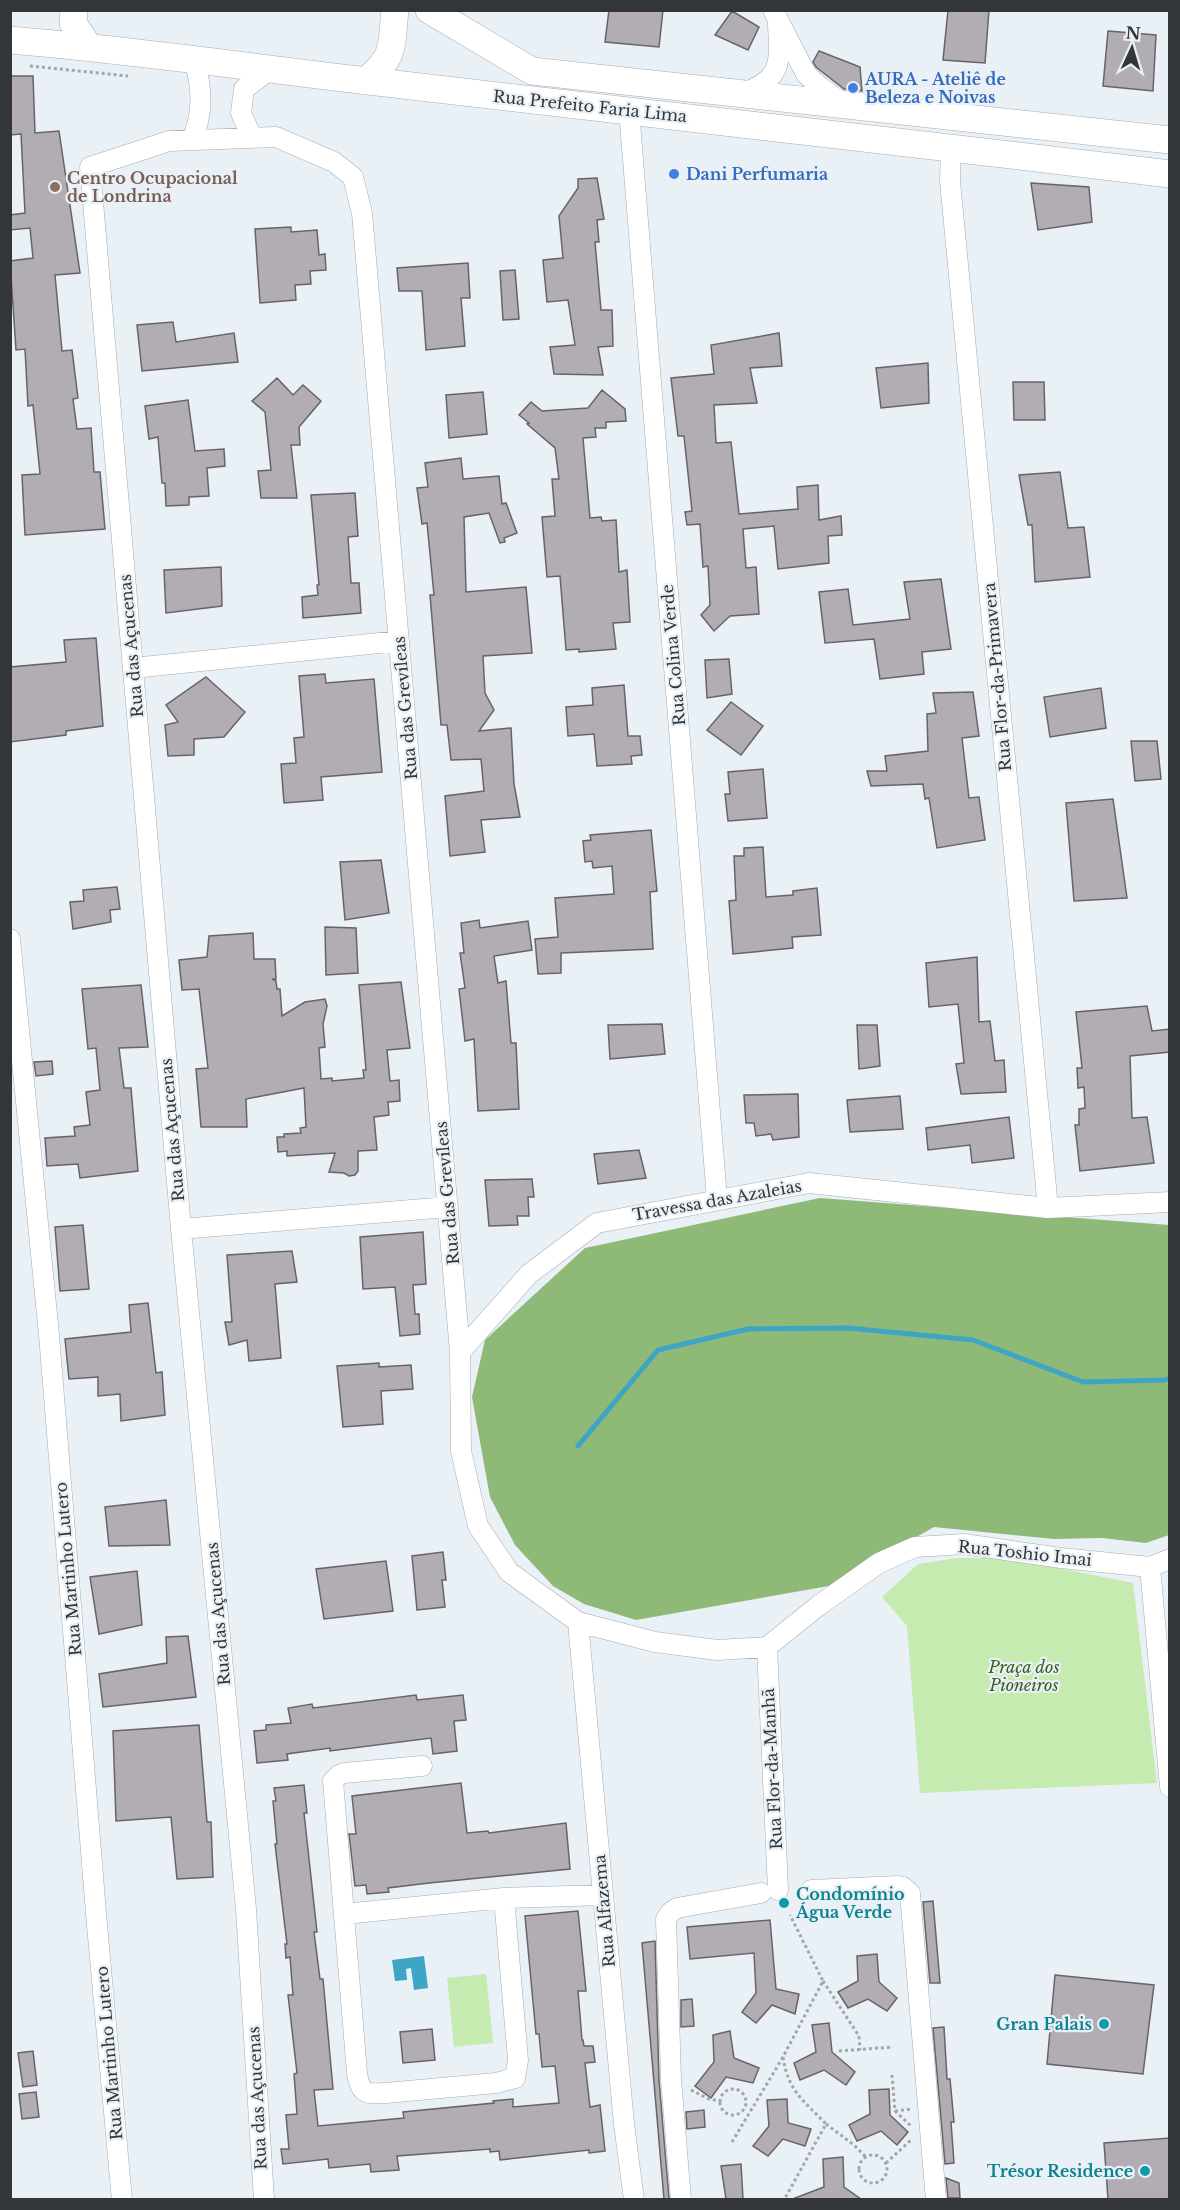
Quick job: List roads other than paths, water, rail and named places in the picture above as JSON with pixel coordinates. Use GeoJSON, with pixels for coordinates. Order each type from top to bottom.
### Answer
{"type":"FeatureCollection","features":[{"type":"Feature","properties":{"kind":"main road"},"geometry":{"type":"LineString","coordinates":[[74,10],[74,23],[88,46]]}},
{"type":"Feature","properties":{"kind":"main road"},"geometry":{"type":"LineString","coordinates":[[365,81],[382,67],[390,54],[395,10]]}},
{"type":"Feature","properties":{"kind":"main road","name":"Rua Prefeito Faria Lima"},"geometry":{"type":"LineString","coordinates":[[429,10],[532,71],[1170,140]]}},
{"type":"Feature","properties":{"kind":"main road","name":"Rua Prefeito Faria Lima"},"geometry":{"type":"LineString","coordinates":[[10,40],[194,58],[365,81],[1170,174]]}},
{"type":"Feature","properties":{"kind":"street"},"geometry":{"type":"LineString","coordinates":[[744,93],[762,86],[775,73],[779,57],[776,15]]}},
{"type":"Feature","properties":{"kind":"street"},"geometry":{"type":"LineString","coordinates":[[776,15],[806,74],[845,105]]}},
{"type":"Feature","properties":{"kind":"street"},"geometry":{"type":"LineString","coordinates":[[192,140],[200,122],[201,84],[194,58]]}},
{"type":"Feature","properties":{"kind":"street"},"geometry":{"type":"LineString","coordinates":[[252,138],[242,113],[244,89],[272,68]]}},
{"type":"Feature","properties":{"kind":"street","name":"Rua Colina Verde"},"geometry":{"type":"LineString","coordinates":[[629,110],[717,1199]]}},
{"type":"Feature","properties":{"kind":"street","name":"Rua das Grevíleas"},"geometry":{"type":"LineString","coordinates":[[192,140],[276,137],[334,162],[352,177],[362,213],[460,1352],[461,1450],[478,1526],[509,1572],[578,1622]]}},
{"type":"Feature","properties":{"kind":"street","name":"Rua das Açucenas"},"geometry":{"type":"LineString","coordinates":[[192,140],[169,141],[90,167],[181,1229],[246,1909],[264,2199]]}},
{"type":"Feature","properties":{"kind":"street","name":"Rua Flor-da-Primavera"},"geometry":{"type":"LineString","coordinates":[[951,147],[950,181],[1048,1208]]}},
{"type":"Feature","properties":{"kind":"street"},"geometry":{"type":"LineString","coordinates":[[133,668],[399,641]]}},
{"type":"Feature","properties":{"kind":"street","name":"Rua Martinho Lutero"},"geometry":{"type":"LineString","coordinates":[[10,939],[48,1335],[122,2199]]}},
{"type":"Feature","properties":{"kind":"street","name":"Travessa das Azaleias"},"geometry":{"type":"LineString","coordinates":[[460,1352],[529,1274],[597,1223],[809,1183],[1048,1208],[1170,1202]]}},
{"type":"Feature","properties":{"kind":"street"},"geometry":{"type":"LineString","coordinates":[[181,1229],[448,1207]]}},
{"type":"Feature","properties":{"kind":"street","name":"Rua Toshio Imai"},"geometry":{"type":"LineString","coordinates":[[767,1647],[818,1606],[879,1563],[915,1547],[964,1544],[1050,1557],[1150,1566],[1170,1559]]}},
{"type":"Feature","properties":{"kind":"street"},"geometry":{"type":"LineString","coordinates":[[1150,1566],[1170,1787]]}},
{"type":"Feature","properties":{"kind":"street"},"geometry":{"type":"LineString","coordinates":[[578,1622],[655,1642],[717,1650],[767,1647]]}},
{"type":"Feature","properties":{"kind":"street","name":"Rua Alfazema"},"geometry":{"type":"LineString","coordinates":[[578,1622],[624,2124],[634,2199]]}},
{"type":"Feature","properties":{"kind":"street","name":"Rua Flor-da-Manhã"},"geometry":{"type":"LineString","coordinates":[[767,1647],[769,1892]]}},
{"type":"Feature","properties":{"kind":"street"},"geometry":{"type":"LineString","coordinates":[[422,1766],[344,1773],[333,1781],[357,2073],[361,2089],[375,2093],[496,2083],[515,2078],[518,2069],[504,1898]]}},
{"type":"Feature","properties":{"kind":"street"},"geometry":{"type":"LineString","coordinates":[[681,2199],[671,2079],[665,1925],[667,1916],[677,1908],[769,1892],[898,1886],[903,1887],[909,1893],[936,2199]]}},
{"type":"Feature","properties":{"kind":"street"},"geometry":{"type":"LineString","coordinates":[[344,1914],[504,1898],[603,1895]]}},
{"type":"Feature","properties":{"kind":"water"},"geometry":{"type":"Polygon","coordinates":[[[424,1956],[428,1988],[414,1990],[411,1968],[406,1969],[407,1980],[395,1981],[392,1960],[424,1956]]]}},
{"type":"Feature","properties":{"kind":"waterway"},"geometry":{"type":"LineString","coordinates":[[578,1446],[658,1350],[748,1329],[848,1328],[973,1340],[1083,1382],[1170,1378]]}},
{"type":"Feature","properties":{"kind":"place","name":"AURA - Ateliê de Beleza e Noivas"},"geometry":{"type":"Point","coordinates":[853,88]}},
{"type":"Feature","properties":{"kind":"place","name":"Dani Perfumaria"},"geometry":{"type":"Point","coordinates":[674,174]}},
{"type":"Feature","properties":{"kind":"place","name":"Centro Ocupacional de Londrina"},"geometry":{"type":"Point","coordinates":[55,187]}},
{"type":"Feature","properties":{"kind":"place","name":"Condomínio Água Verde"},"geometry":{"type":"Point","coordinates":[784,1903]}},
{"type":"Feature","properties":{"kind":"place","name":"Gran Palais"},"geometry":{"type":"Point","coordinates":[1104,2024]}},
{"type":"Feature","properties":{"kind":"place","name":"Trésor Residence"},"geometry":{"type":"Point","coordinates":[1145,2171]}},
{"type":"Feature","properties":{"kind":"park label","name":"Praça dos Pioneiros"},"geometry":{"type":"Point","coordinates":[1024,1676]}}]}
